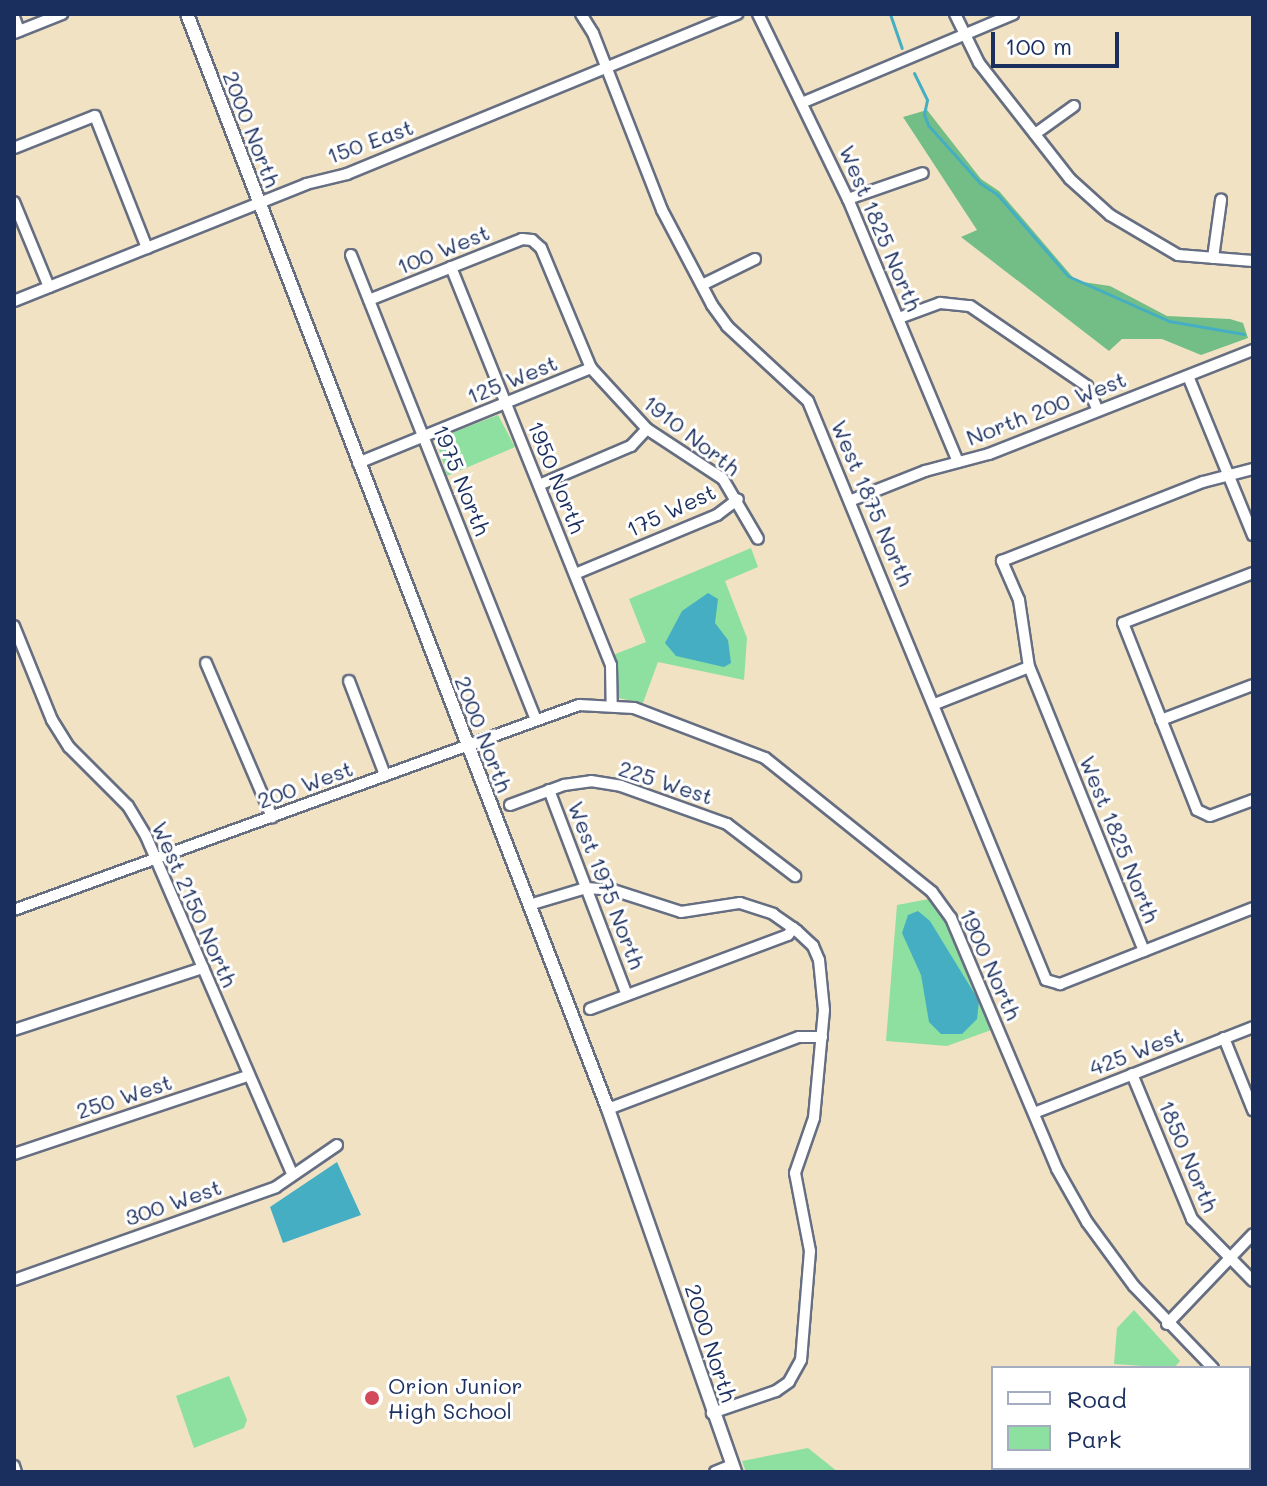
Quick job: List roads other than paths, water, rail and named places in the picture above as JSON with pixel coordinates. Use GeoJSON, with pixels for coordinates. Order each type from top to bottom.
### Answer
{"type":"FeatureCollection","features":[{"type":"Feature","properties":{"kind":"street"},"geometry":{"type":"LineString","coordinates":[[14,17],[17,32],[62,14]]}},
{"type":"Feature","properties":{"kind":"street","name":"2000 North"},"geometry":{"type":"LineString","coordinates":[[187,14],[608,1109],[734,1469]]}},
{"type":"Feature","properties":{"kind":"street"},"geometry":{"type":"LineString","coordinates":[[581,14],[607,69]]}},
{"type":"Feature","properties":{"kind":"street","name":"150 East"},"geometry":{"type":"LineString","coordinates":[[14,301],[258,203],[347,174],[738,14]]}},
{"type":"Feature","properties":{"kind":"street","name":"West 1825 North"},"geometry":{"type":"LineString","coordinates":[[758,14],[804,102],[848,199],[958,462]]}},
{"type":"Feature","properties":{"kind":"street"},"geometry":{"type":"LineString","coordinates":[[955,14],[964,37],[1035,134],[1070,179],[1110,215],[1178,255],[1253,261]]}},
{"type":"Feature","properties":{"kind":"street"},"geometry":{"type":"LineString","coordinates":[[804,102],[1013,14]]}},
{"type":"Feature","properties":{"kind":"street","name":"West 1875 North"},"geometry":{"type":"LineString","coordinates":[[607,69],[662,210],[702,285],[727,326],[808,401],[852,500],[1052,985],[1144,951]]}},
{"type":"Feature","properties":{"kind":"street"},"geometry":{"type":"LineString","coordinates":[[1035,134],[1074,106]]}},
{"type":"Feature","properties":{"kind":"street"},"geometry":{"type":"LineString","coordinates":[[14,148],[95,116],[147,248]]}},
{"type":"Feature","properties":{"kind":"street"},"geometry":{"type":"LineString","coordinates":[[848,199],[923,173]]}},
{"type":"Feature","properties":{"kind":"street"},"geometry":{"type":"LineString","coordinates":[[1213,258],[1221,200]]}},
{"type":"Feature","properties":{"kind":"street"},"geometry":{"type":"LineString","coordinates":[[14,202],[49,287]]}},
{"type":"Feature","properties":{"kind":"street","name":"100 West"},"geometry":{"type":"LineString","coordinates":[[369,300],[451,267],[532,240]]}},
{"type":"Feature","properties":{"kind":"street","name":"1910 North"},"geometry":{"type":"LineString","coordinates":[[532,240],[541,248],[591,368],[647,429],[723,479],[738,499],[758,539]]}},
{"type":"Feature","properties":{"kind":"street","name":"1975 North"},"geometry":{"type":"LineString","coordinates":[[351,255],[536,719]]}},
{"type":"Feature","properties":{"kind":"street"},"geometry":{"type":"LineString","coordinates":[[702,285],[755,259]]}},
{"type":"Feature","properties":{"kind":"street","name":"1950 North"},"geometry":{"type":"LineString","coordinates":[[451,267],[611,665],[612,704]]}},
{"type":"Feature","properties":{"kind":"street"},"geometry":{"type":"LineString","coordinates":[[899,318],[940,303],[970,306],[1087,386],[1098,411]]}},
{"type":"Feature","properties":{"kind":"street","name":"North 200 West"},"geometry":{"type":"LineString","coordinates":[[852,500],[1098,411],[1253,350]]}},
{"type":"Feature","properties":{"kind":"street","name":"125 West"},"geometry":{"type":"LineString","coordinates":[[358,463],[591,368]]}},
{"type":"Feature","properties":{"kind":"street"},"geometry":{"type":"LineString","coordinates":[[1188,376],[1253,535]]}},
{"type":"Feature","properties":{"kind":"street"},"geometry":{"type":"LineString","coordinates":[[539,485],[631,446],[647,429]]}},
{"type":"Feature","properties":{"kind":"street"},"geometry":{"type":"LineString","coordinates":[[1229,476],[1253,469]]}},
{"type":"Feature","properties":{"kind":"street","name":"West 1825 North"},"geometry":{"type":"LineString","coordinates":[[1144,951],[1029,667],[1019,600],[1002,561],[1229,476]]}},
{"type":"Feature","properties":{"kind":"street","name":"175 West"},"geometry":{"type":"LineString","coordinates":[[575,574],[717,515],[738,499]]}},
{"type":"Feature","properties":{"kind":"street"},"geometry":{"type":"LineString","coordinates":[[1253,573],[1123,623],[1202,816],[1253,800]]}},
{"type":"Feature","properties":{"kind":"street","name":"West 2150 North"},"geometry":{"type":"LineString","coordinates":[[14,626],[52,720],[69,747],[128,806],[158,861],[247,1076],[292,1173]]}},
{"type":"Feature","properties":{"kind":"street"},"geometry":{"type":"LineString","coordinates":[[206,663],[272,817]]}},
{"type":"Feature","properties":{"kind":"street"},"geometry":{"type":"LineString","coordinates":[[935,704],[1029,667]]}},
{"type":"Feature","properties":{"kind":"street"},"geometry":{"type":"LineString","coordinates":[[349,681],[385,775]]}},
{"type":"Feature","properties":{"kind":"street"},"geometry":{"type":"LineString","coordinates":[[1161,720],[1253,685]]}},
{"type":"Feature","properties":{"kind":"street","name":"200 West"},"geometry":{"type":"LineString","coordinates":[[15,907],[158,861],[536,719],[579,705],[612,704]]}},
{"type":"Feature","properties":{"kind":"street","name":"1900 North"},"geometry":{"type":"LineString","coordinates":[[612,704],[765,758],[932,892],[965,947],[1034,1113],[1087,1222],[1167,1324],[1211,1366]]}},
{"type":"Feature","properties":{"kind":"street","name":"225 West"},"geometry":{"type":"LineString","coordinates":[[510,805],[549,790],[591,781],[650,793],[727,824],[795,876]]}},
{"type":"Feature","properties":{"kind":"street","name":"West 1975 North"},"geometry":{"type":"LineString","coordinates":[[549,790],[627,995]]}},
{"type":"Feature","properties":{"kind":"street"},"geometry":{"type":"LineString","coordinates":[[529,905],[586,888],[613,890],[681,912],[724,904],[759,908],[793,928],[813,946],[819,960],[822,1037],[814,1118],[795,1173],[810,1251],[801,1360],[789,1382],[776,1391],[712,1413]]}},
{"type":"Feature","properties":{"kind":"street"},"geometry":{"type":"LineString","coordinates":[[1144,951],[1253,908]]}},
{"type":"Feature","properties":{"kind":"street"},"geometry":{"type":"LineString","coordinates":[[590,1009],[788,935],[793,928]]}},
{"type":"Feature","properties":{"kind":"street"},"geometry":{"type":"LineString","coordinates":[[14,1030],[203,968]]}},
{"type":"Feature","properties":{"kind":"street","name":"425 West"},"geometry":{"type":"LineString","coordinates":[[1034,1113],[1253,1027]]}},
{"type":"Feature","properties":{"kind":"street"},"geometry":{"type":"LineString","coordinates":[[608,1109],[799,1037],[822,1037]]}},
{"type":"Feature","properties":{"kind":"street"},"geometry":{"type":"LineString","coordinates":[[1224,1038],[1253,1110]]}},
{"type":"Feature","properties":{"kind":"street","name":"1850 North"},"geometry":{"type":"LineString","coordinates":[[1132,1074],[1192,1219],[1226,1257],[1253,1281]]}},
{"type":"Feature","properties":{"kind":"street","name":"250 West"},"geometry":{"type":"LineString","coordinates":[[14,1154],[247,1076]]}},
{"type":"Feature","properties":{"kind":"street","name":"300 West"},"geometry":{"type":"LineString","coordinates":[[14,1280],[276,1187],[292,1173],[337,1145]]}},
{"type":"Feature","properties":{"kind":"street"},"geometry":{"type":"LineString","coordinates":[[1167,1324],[1226,1257],[1253,1234]]}},
{"type":"Feature","properties":{"kind":"street"},"geometry":{"type":"LineString","coordinates":[[14,1466],[16,1472]]}},
{"type":"Feature","properties":{"kind":"street"},"geometry":{"type":"LineString","coordinates":[[715,1472],[734,1469]]}},
{"type":"Feature","properties":{"kind":"water"},"geometry":{"type":"Polygon","coordinates":[[[708,593],[718,599],[715,623],[728,640],[731,663],[724,667],[676,656],[665,643],[682,611],[708,593]]]}},
{"type":"Feature","properties":{"kind":"water"},"geometry":{"type":"Polygon","coordinates":[[[918,911],[930,921],[979,1001],[977,1019],[962,1034],[941,1034],[929,1022],[921,975],[902,933],[908,915],[918,911]]]}},
{"type":"Feature","properties":{"kind":"water"},"geometry":{"type":"Polygon","coordinates":[[[337,1162],[361,1215],[283,1243],[270,1207],[337,1162]]]}},
{"type":"Feature","properties":{"kind":"waterway"},"geometry":{"type":"LineString","coordinates":[[890,14],[902,48]]}},
{"type":"Feature","properties":{"kind":"waterway"},"geometry":{"type":"LineString","coordinates":[[914,73],[927,100],[924,114],[928,125],[980,183],[997,194],[1068,276],[1169,321],[1244,334]]}},
{"type":"Feature","properties":{"kind":"place","name":"Orion Junior High School"},"geometry":{"type":"Point","coordinates":[372,1398]}}]}
